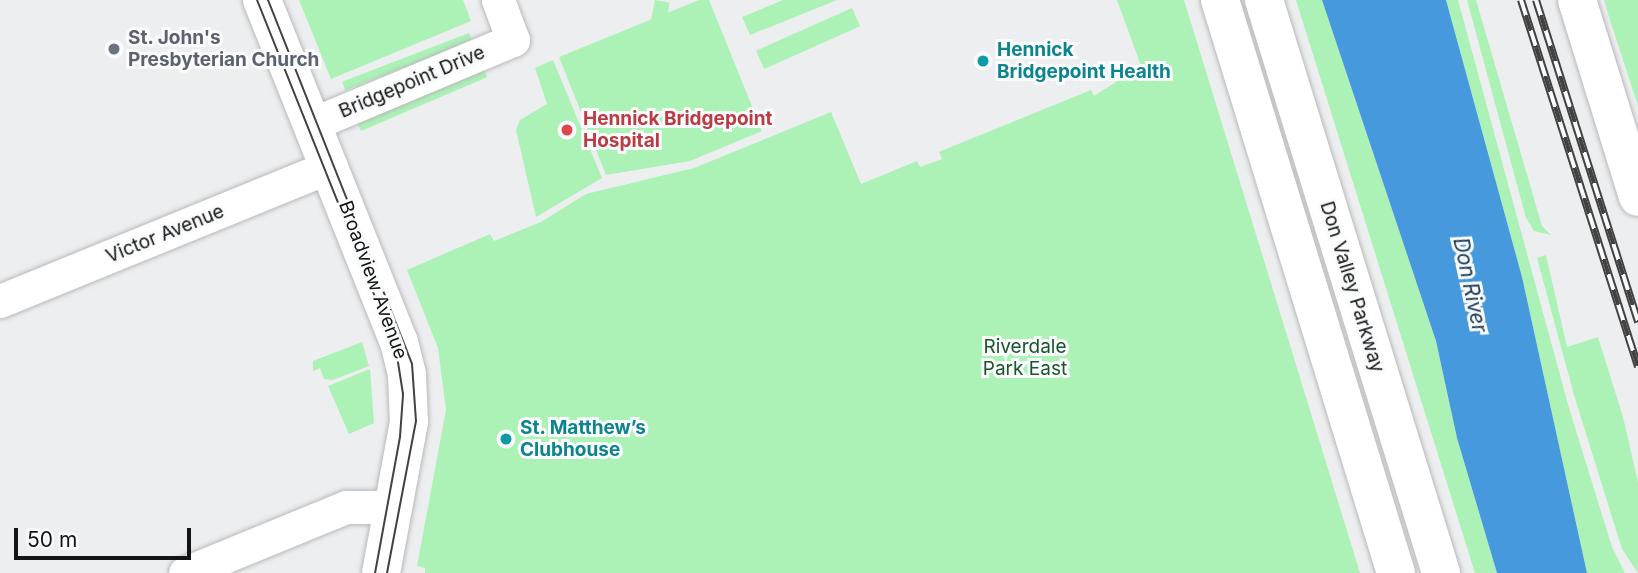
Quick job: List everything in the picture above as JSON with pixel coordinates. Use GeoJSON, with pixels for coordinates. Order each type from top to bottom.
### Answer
{"type":"FeatureCollection","features":[{"type":"Feature","properties":{"kind":"main road","name":"Broadview Avenue"},"geometry":{"type":"LineString","coordinates":[[262,0],[399,342],[407,375],[409,422],[381,573]]}},
{"type":"Feature","properties":{"kind":"main road"},"geometry":{"type":"LineString","coordinates":[[1220,0],[1396,573]]}},
{"type":"Feature","properties":{"kind":"main road","name":"Don Valley Parkway"},"geometry":{"type":"LineString","coordinates":[[1264,0],[1441,573]]}},
{"type":"Feature","properties":{"kind":"main road"},"geometry":{"type":"LineString","coordinates":[[1577,0],[1638,197]]}},
{"type":"Feature","properties":{"kind":"street","name":"Bridgepoint Drive"},"geometry":{"type":"LineString","coordinates":[[312,124],[513,40],[498,0]]}},
{"type":"Feature","properties":{"kind":"street","name":"Victor Avenue"},"geometry":{"type":"LineString","coordinates":[[0,301],[330,166]]}},
{"type":"Feature","properties":{"kind":"street"},"geometry":{"type":"LineString","coordinates":[[185,573],[346,507],[394,507]]}},
{"type":"Feature","properties":{"kind":"green space"},"geometry":{"type":"Polygon","coordinates":[[[299,0],[463,0],[471,21],[331,79],[299,0]]]}},
{"type":"Feature","properties":{"kind":"green space"},"geometry":{"type":"Polygon","coordinates":[[[655,0],[670,3],[649,111],[634,108],[655,0]]]}},
{"type":"Feature","properties":{"kind":"green space"},"geometry":{"type":"Polygon","coordinates":[[[699,0],[709,0],[762,131],[690,161],[606,175],[559,57],[699,0]]]}},
{"type":"Feature","properties":{"kind":"green space"},"geometry":{"type":"Polygon","coordinates":[[[783,0],[837,0],[750,35],[742,17],[783,0]]]}},
{"type":"Feature","properties":{"kind":"green space","name":"Riverdale Park East"},"geometry":{"type":"Polygon","coordinates":[[[1117,0],[1184,0],[1360,573],[425,573],[425,568],[417,566],[446,410],[438,348],[407,270],[490,234],[494,241],[541,222],[586,194],[694,168],[831,112],[861,184],[917,161],[920,167],[942,159],[939,152],[1091,90],[1094,96],[1141,66],[1117,0]]]}},
{"type":"Feature","properties":{"kind":"green space"},"geometry":{"type":"Polygon","coordinates":[[[1296,0],[1322,0],[1436,341],[1457,438],[1497,573],[1475,573],[1296,0]]]}},
{"type":"Feature","properties":{"kind":"green space"},"geometry":{"type":"Polygon","coordinates":[[[1446,0],[1458,0],[1569,408],[1612,547],[1625,573],[1587,573],[1522,277],[1446,0]]]}},
{"type":"Feature","properties":{"kind":"green space"},"geometry":{"type":"Polygon","coordinates":[[[1467,0],[1476,0],[1542,226],[1551,235],[1534,231],[1526,218],[1467,0]]]}},
{"type":"Feature","properties":{"kind":"green space"},"geometry":{"type":"Polygon","coordinates":[[[1604,0],[1638,0],[1638,106],[1609,17],[1604,0]]]}},
{"type":"Feature","properties":{"kind":"green space"},"geometry":{"type":"Polygon","coordinates":[[[852,8],[860,26],[764,69],[756,51],[852,8]]]}},
{"type":"Feature","properties":{"kind":"green space"},"geometry":{"type":"Polygon","coordinates":[[[469,33],[472,41],[345,90],[342,82],[469,33]]]}},
{"type":"Feature","properties":{"kind":"green space"},"geometry":{"type":"Polygon","coordinates":[[[553,60],[602,178],[536,217],[516,130],[520,120],[547,104],[535,68],[553,60]]]}},
{"type":"Feature","properties":{"kind":"green space"},"geometry":{"type":"Polygon","coordinates":[[[484,70],[487,77],[361,131],[358,124],[484,70]]]}},
{"type":"Feature","properties":{"kind":"green space"},"geometry":{"type":"Polygon","coordinates":[[[1546,255],[1567,347],[1598,337],[1623,417],[1638,482],[1638,573],[1622,549],[1574,395],[1537,258],[1546,255]]]}},
{"type":"Feature","properties":{"kind":"green space"},"geometry":{"type":"Polygon","coordinates":[[[362,342],[369,366],[333,380],[324,379],[320,368],[313,371],[313,361],[362,342]]]}},
{"type":"Feature","properties":{"kind":"green space"},"geometry":{"type":"Polygon","coordinates":[[[370,369],[374,423],[349,434],[328,386],[370,369]]]}},
{"type":"Feature","properties":{"kind":"water","name":"Don River"},"geometry":{"type":"Polygon","coordinates":[[[1322,0],[1446,0],[1522,277],[1587,573],[1497,573],[1457,438],[1436,341],[1322,0]]]}},
{"type":"Feature","properties":{"kind":"tram line"},"geometry":{"type":"LineString","coordinates":[[257,0],[352,237]]}},
{"type":"Feature","properties":{"kind":"tram line"},"geometry":{"type":"LineString","coordinates":[[268,0],[412,364],[416,421],[387,573]]}},
{"type":"Feature","properties":{"kind":"tram line"},"geometry":{"type":"LineString","coordinates":[[366,273],[397,356],[403,395],[400,437],[375,573]]}},
{"type":"Feature","properties":{"kind":"railway"},"geometry":{"type":"LineString","coordinates":[[1521,0],[1638,367]]}},
{"type":"Feature","properties":{"kind":"railway"},"geometry":{"type":"LineString","coordinates":[[1536,0],[1638,322]]}},
{"type":"Feature","properties":{"kind":"place","name":"St. John's Presbyterian Church"},"geometry":{"type":"Point","coordinates":[114,49]}},
{"type":"Feature","properties":{"kind":"place","name":"Hennick Bridgepoint Health"},"geometry":{"type":"Point","coordinates":[983,61]}},
{"type":"Feature","properties":{"kind":"place","name":"Hennick Bridgepoint Hospital"},"geometry":{"type":"Point","coordinates":[567,130]}},
{"type":"Feature","properties":{"kind":"place","name":"St. Matthew’s Clubhouse"},"geometry":{"type":"Point","coordinates":[506,439]}}]}
